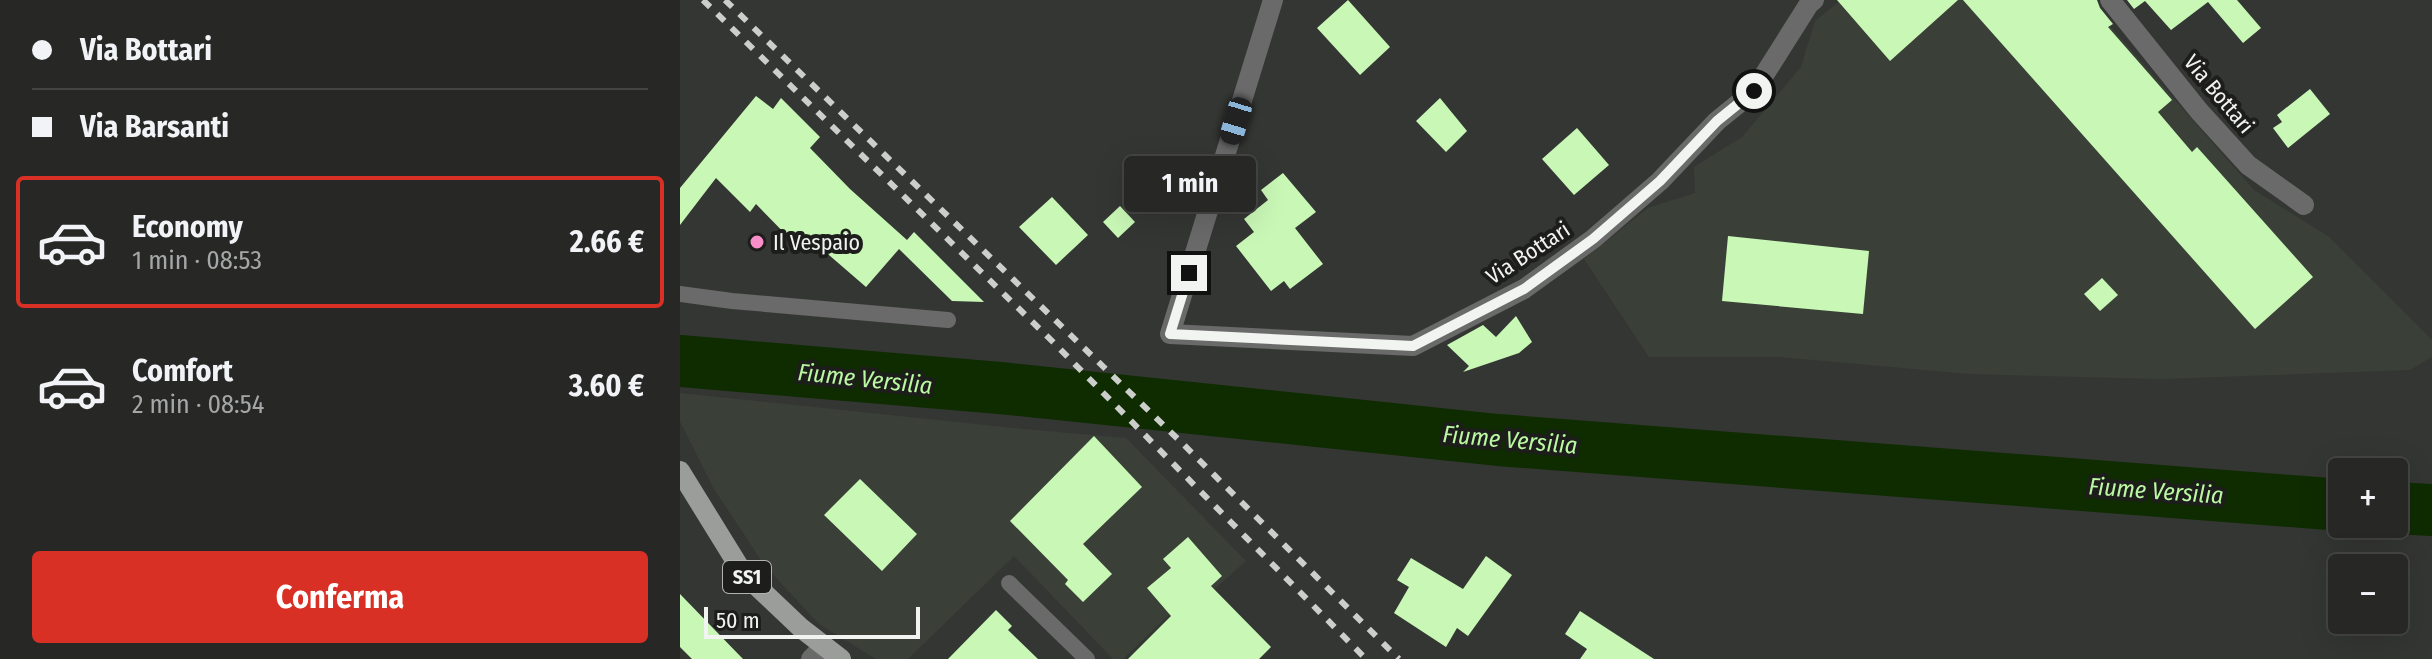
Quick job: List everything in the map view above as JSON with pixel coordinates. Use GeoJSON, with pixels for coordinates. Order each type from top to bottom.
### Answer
{"type":"FeatureCollection","features":[{"type":"Feature","properties":{"kind":"main road","name":"SS1"},"geometry":{"type":"LineString","coordinates":[[681,474],[743,573],[801,628],[817,652],[841,659]]}},
{"type":"Feature","properties":{"kind":"street","name":"Via Bottari"},"geometry":{"type":"LineString","coordinates":[[1273,0],[1170,334],[1413,346],[1524,289],[1593,239],[1660,181],[1717,121],[1754,91],[1814,0]]}},
{"type":"Feature","properties":{"kind":"street","name":"Via Bottari"},"geometry":{"type":"LineString","coordinates":[[2110,0],[2199,111],[2248,165],[2304,205]]}},
{"type":"Feature","properties":{"kind":"lane"},"geometry":{"type":"LineString","coordinates":[[680,294],[948,320]]}},
{"type":"Feature","properties":{"kind":"lane"},"geometry":{"type":"LineString","coordinates":[[1009,583],[1087,659]]}},
{"type":"Feature","properties":{"kind":"shaded area"},"geometry":{"type":"Polygon","coordinates":[[[1841,0],[2087,0],[2254,190],[2328,236],[2432,340],[2432,357],[2410,370],[2161,379],[1969,374],[1780,357],[1649,357],[1584,259],[1648,208],[1695,193],[1694,167],[1742,137],[1801,67],[1815,21],[1841,0]]]}},
{"type":"Feature","properties":{"kind":"shaded area"},"geometry":{"type":"Polygon","coordinates":[[[680,393],[1126,438],[1246,561],[1178,622],[1169,615],[1123,659],[1113,659],[1014,556],[908,659],[876,659],[819,624],[765,566],[714,489],[680,421],[680,393]]]}},
{"type":"Feature","properties":{"kind":"building"},"geometry":{"type":"Polygon","coordinates":[[[1348,0],[1390,47],[1360,75],[1317,28],[1348,0]]]}},
{"type":"Feature","properties":{"kind":"building"},"geometry":{"type":"Polygon","coordinates":[[[1837,0],[1958,0],[1890,61],[1837,0]]]}},
{"type":"Feature","properties":{"kind":"building"},"geometry":{"type":"Polygon","coordinates":[[[1963,0],[2097,0],[2113,24],[2108,27],[2172,100],[2158,112],[2192,152],[2197,147],[2313,277],[2255,329],[1963,0]]]}},
{"type":"Feature","properties":{"kind":"building"},"geometry":{"type":"Polygon","coordinates":[[[2127,0],[2237,0],[2261,28],[2243,43],[2208,2],[2171,30],[2145,1],[2134,9],[2127,0]]]}},
{"type":"Feature","properties":{"kind":"building"},"geometry":{"type":"Polygon","coordinates":[[[2310,89],[2330,114],[2288,148],[2273,128],[2282,122],[2277,115],[2310,89]]]}},
{"type":"Feature","properties":{"kind":"building"},"geometry":{"type":"Polygon","coordinates":[[[756,96],[773,109],[781,98],[820,137],[810,148],[850,189],[907,240],[914,232],[984,302],[952,301],[899,249],[866,287],[807,236],[797,246],[756,204],[750,212],[716,178],[680,225],[680,188],[756,96]]]}},
{"type":"Feature","properties":{"kind":"building"},"geometry":{"type":"Polygon","coordinates":[[[1440,98],[1467,131],[1446,152],[1416,121],[1440,98]]]}},
{"type":"Feature","properties":{"kind":"building"},"geometry":{"type":"Polygon","coordinates":[[[1577,128],[1609,165],[1574,195],[1542,159],[1577,128]]]}},
{"type":"Feature","properties":{"kind":"building"},"geometry":{"type":"Polygon","coordinates":[[[1283,173],[1316,212],[1295,228],[1323,264],[1290,289],[1284,281],[1271,291],[1236,246],[1254,232],[1244,219],[1268,200],[1261,190],[1283,173]]]}},
{"type":"Feature","properties":{"kind":"building"},"geometry":{"type":"Polygon","coordinates":[[[1052,197],[1088,235],[1056,265],[1019,227],[1052,197]]]}},
{"type":"Feature","properties":{"kind":"building"},"geometry":{"type":"Polygon","coordinates":[[[1120,206],[1135,222],[1118,238],[1103,222],[1120,206]]]}},
{"type":"Feature","properties":{"kind":"building"},"geometry":{"type":"Polygon","coordinates":[[[1728,236],[1869,251],[1863,314],[1722,301],[1728,236]]]}},
{"type":"Feature","properties":{"kind":"building"},"geometry":{"type":"Polygon","coordinates":[[[2102,278],[2118,295],[2100,311],[2084,294],[2102,278]]]}},
{"type":"Feature","properties":{"kind":"building"},"geometry":{"type":"Polygon","coordinates":[[[1516,316],[1532,342],[1519,353],[1463,372],[1469,366],[1447,345],[1483,325],[1496,337],[1516,316]]]}},
{"type":"Feature","properties":{"kind":"building"},"geometry":{"type":"Polygon","coordinates":[[[1094,436],[1142,487],[1083,544],[1112,574],[1083,602],[1065,584],[1068,580],[1010,521],[1094,436]]]}},
{"type":"Feature","properties":{"kind":"building"},"geometry":{"type":"Polygon","coordinates":[[[860,479],[917,534],[882,571],[824,515],[860,479]]]}},
{"type":"Feature","properties":{"kind":"building"},"geometry":{"type":"Polygon","coordinates":[[[1188,537],[1222,576],[1211,586],[1271,647],[1259,659],[1128,659],[1171,616],[1147,588],[1171,568],[1163,559],[1188,537]]]}},
{"type":"Feature","properties":{"kind":"building"},"geometry":{"type":"Polygon","coordinates":[[[1486,556],[1512,575],[1468,636],[1457,628],[1446,647],[1394,613],[1409,587],[1397,580],[1411,558],[1463,589],[1486,556]]]}},
{"type":"Feature","properties":{"kind":"building"},"geometry":{"type":"Polygon","coordinates":[[[680,594],[743,659],[692,659],[680,647],[680,594]]]}},
{"type":"Feature","properties":{"kind":"building"},"geometry":{"type":"Polygon","coordinates":[[[996,610],[1012,626],[1008,630],[1038,659],[948,659],[996,610]]]}},
{"type":"Feature","properties":{"kind":"building"},"geometry":{"type":"Polygon","coordinates":[[[1580,611],[1654,659],[1580,659],[1587,649],[1565,634],[1580,611]]]}},
{"type":"Feature","properties":{"kind":"waterway","name":"Fiume Versilia"},"geometry":{"type":"LineString","coordinates":[[680,361],[1000,388],[1498,440],[2328,504]]}},
{"type":"Feature","properties":{"kind":"waterway","name":"Fiume Versilia"},"geometry":{"type":"LineString","coordinates":[[2408,509],[2432,510]]}},
{"type":"Feature","properties":{"kind":"railway"},"geometry":{"type":"LineString","coordinates":[[703,0],[1054,343],[1366,659]]}},
{"type":"Feature","properties":{"kind":"railway"},"geometry":{"type":"LineString","coordinates":[[725,0],[1183,444],[1399,659]]}},
{"type":"Feature","properties":{"kind":"place","name":"Il Vespaio"},"geometry":{"type":"Point","coordinates":[757,242]}},
{"type":"Feature","properties":{"kind":"route"},"geometry":{"type":"LineString","coordinates":[[1189,273],[1170,334],[1413,346],[1524,289],[1593,239],[1660,181],[1717,121],[1754,91]]}}]}
